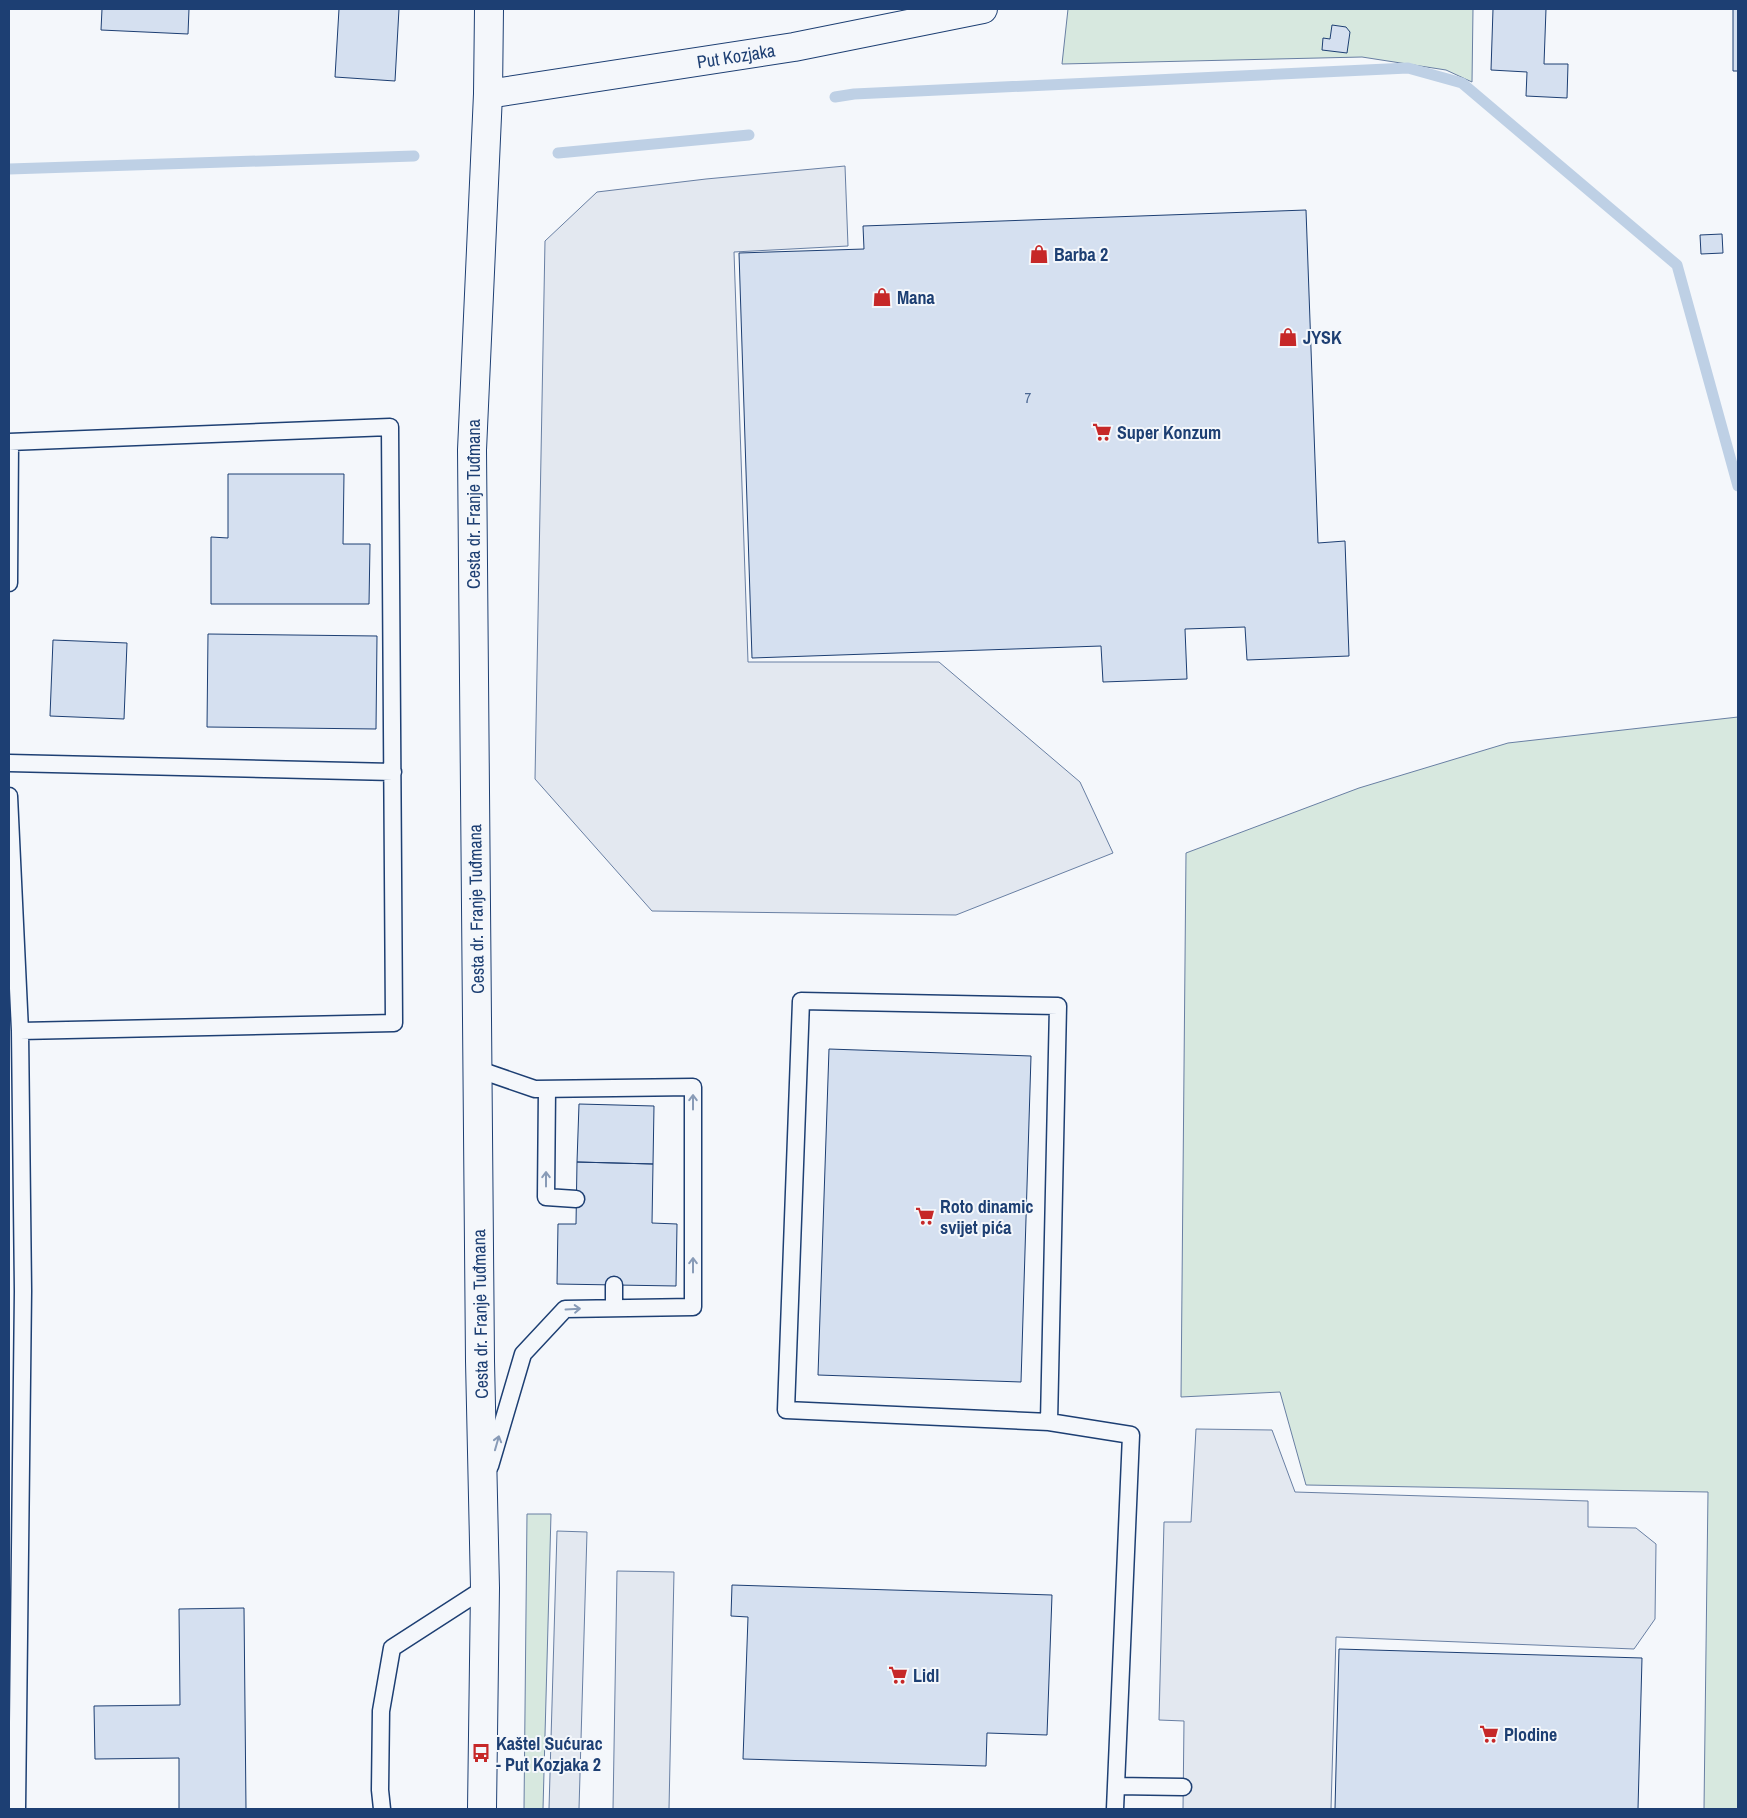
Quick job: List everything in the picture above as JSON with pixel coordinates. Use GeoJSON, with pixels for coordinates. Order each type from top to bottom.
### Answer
{"type":"FeatureCollection","features":[{"type":"Feature","properties":{"kind":"main road","name":"Cesta dr. Franje Tuđmana"},"geometry":{"type":"LineString","coordinates":[[482,1809],[481,1753],[485,1588],[477,1069],[472,450],[488,94],[489,9]]}},
{"type":"Feature","properties":{"kind":"main road","name":"Put Kozjaka"},"geometry":{"type":"LineString","coordinates":[[488,94],[794,47],[983,9]]}},
{"type":"Feature","properties":{"kind":"lane"},"geometry":{"type":"LineString","coordinates":[[9,583],[9,442],[390,426],[394,1023],[20,1031]]}},
{"type":"Feature","properties":{"kind":"lane"},"geometry":{"type":"LineString","coordinates":[[9,763],[393,772]]}},
{"type":"Feature","properties":{"kind":"lane"},"geometry":{"type":"LineString","coordinates":[[9,796],[20,1031],[23,1291],[17,1809]]}},
{"type":"Feature","properties":{"kind":"lane"},"geometry":{"type":"LineString","coordinates":[[1049,1422],[1058,1006],[801,1001],[786,1410],[1049,1422],[1131,1435],[1115,1809]]}},
{"type":"Feature","properties":{"kind":"lane"},"geometry":{"type":"LineString","coordinates":[[477,1069],[535,1089],[693,1087],[693,1307],[565,1309],[523,1354],[483,1490]]}},
{"type":"Feature","properties":{"kind":"lane"},"geometry":{"type":"LineString","coordinates":[[546,1089],[546,1198],[576,1198]]}},
{"type":"Feature","properties":{"kind":"lane"},"geometry":{"type":"LineString","coordinates":[[614,1285],[614,1308]]}},
{"type":"Feature","properties":{"kind":"lane"},"geometry":{"type":"LineString","coordinates":[[382,1809],[380,1790],[382,1711],[392,1648],[485,1588]]}},
{"type":"Feature","properties":{"kind":"lane"},"geometry":{"type":"LineString","coordinates":[[1116,1786],[1183,1787]]}},
{"type":"Feature","properties":{"kind":"shaded area"},"geometry":{"type":"Polygon","coordinates":[[[1068,9],[1473,9],[1472,82],[1446,70],[1362,57],[1062,64],[1068,9]]]}},
{"type":"Feature","properties":{"kind":"shaded area"},"geometry":{"type":"Polygon","coordinates":[[[845,166],[848,246],[734,252],[748,662],[939,662],[1080,782],[1113,853],[956,915],[652,911],[535,779],[545,241],[597,192],[706,179],[845,166]]]}},
{"type":"Feature","properties":{"kind":"shaded area"},"geometry":{"type":"Polygon","coordinates":[[[1738,717],[1738,1809],[1704,1809],[1708,1492],[1306,1485],[1280,1392],[1181,1397],[1186,853],[1359,788],[1508,743],[1738,717]]]}},
{"type":"Feature","properties":{"kind":"shaded area"},"geometry":{"type":"Polygon","coordinates":[[[1196,1429],[1272,1430],[1295,1492],[1588,1501],[1588,1527],[1636,1528],[1656,1544],[1655,1619],[1634,1649],[1336,1637],[1331,1809],[1183,1809],[1184,1721],[1159,1720],[1164,1522],[1191,1522],[1196,1429]]]}},
{"type":"Feature","properties":{"kind":"shaded area"},"geometry":{"type":"Polygon","coordinates":[[[527,1514],[551,1514],[543,1809],[524,1809],[527,1514]]]}},
{"type":"Feature","properties":{"kind":"shaded area"},"geometry":{"type":"Polygon","coordinates":[[[557,1531],[587,1532],[579,1809],[549,1809],[557,1531]]]}},
{"type":"Feature","properties":{"kind":"shaded area"},"geometry":{"type":"Polygon","coordinates":[[[617,1571],[674,1572],[669,1809],[613,1809],[617,1571]]]}},
{"type":"Feature","properties":{"kind":"building"},"geometry":{"type":"Polygon","coordinates":[[[102,9],[189,9],[188,34],[101,30],[102,9]]]}},
{"type":"Feature","properties":{"kind":"building"},"geometry":{"type":"Polygon","coordinates":[[[339,9],[399,9],[395,81],[335,77],[339,9]]]}},
{"type":"Feature","properties":{"kind":"building"},"geometry":{"type":"Polygon","coordinates":[[[1493,9],[1546,9],[1544,64],[1568,64],[1567,98],[1526,96],[1527,72],[1491,70],[1493,9]]]}},
{"type":"Feature","properties":{"kind":"building"},"geometry":{"type":"Polygon","coordinates":[[[1733,9],[1738,9],[1738,71],[1733,71],[1733,9]]]}},
{"type":"Feature","properties":{"kind":"building"},"geometry":{"type":"Polygon","coordinates":[[[1332,25],[1346,27],[1350,32],[1347,53],[1322,50],[1323,38],[1330,39],[1332,25]]]}},
{"type":"Feature","properties":{"kind":"building"},"geometry":{"type":"Polygon","coordinates":[[[1306,210],[1318,543],[1345,541],[1349,656],[1247,660],[1245,627],[1185,629],[1187,679],[1103,682],[1101,646],[752,658],[739,253],[864,249],[863,226],[1306,210]]]}},
{"type":"Feature","properties":{"kind":"building"},"geometry":{"type":"Polygon","coordinates":[[[1722,234],[1723,253],[1701,254],[1700,235],[1722,234]]]}},
{"type":"Feature","properties":{"kind":"building"},"geometry":{"type":"Polygon","coordinates":[[[228,474],[344,474],[343,544],[370,544],[369,604],[211,604],[211,537],[228,538],[228,474]]]}},
{"type":"Feature","properties":{"kind":"building"},"geometry":{"type":"Polygon","coordinates":[[[208,634],[377,636],[376,729],[207,727],[208,634]]]}},
{"type":"Feature","properties":{"kind":"building"},"geometry":{"type":"Polygon","coordinates":[[[53,640],[127,643],[124,719],[50,716],[53,640]]]}},
{"type":"Feature","properties":{"kind":"building","name":"Roto dinamic svijet pića"},"geometry":{"type":"Polygon","coordinates":[[[829,1049],[1031,1056],[1021,1382],[818,1375],[829,1049]]]}},
{"type":"Feature","properties":{"kind":"building"},"geometry":{"type":"Polygon","coordinates":[[[579,1104],[654,1106],[653,1164],[577,1162],[579,1104]]]}},
{"type":"Feature","properties":{"kind":"building"},"geometry":{"type":"Polygon","coordinates":[[[577,1162],[653,1164],[652,1223],[677,1224],[676,1286],[557,1284],[558,1224],[576,1224],[577,1162]]]}},
{"type":"Feature","properties":{"kind":"building","name":"Lidl"},"geometry":{"type":"Polygon","coordinates":[[[732,1585],[1052,1595],[1047,1735],[987,1733],[986,1766],[743,1759],[748,1617],[731,1616],[732,1585]]]}},
{"type":"Feature","properties":{"kind":"building"},"geometry":{"type":"Polygon","coordinates":[[[244,1608],[246,1809],[179,1809],[179,1758],[95,1759],[94,1706],[180,1705],[179,1609],[244,1608]]]}},
{"type":"Feature","properties":{"kind":"building","name":"Plodine"},"geometry":{"type":"Polygon","coordinates":[[[1339,1649],[1642,1658],[1638,1809],[1335,1809],[1339,1649]]]}},
{"type":"Feature","properties":{"kind":"waterway"},"geometry":{"type":"LineString","coordinates":[[835,97],[854,94],[1408,68],[1462,83],[1677,265],[1738,486]]}},
{"type":"Feature","properties":{"kind":"waterway"},"geometry":{"type":"LineString","coordinates":[[558,153],[749,135]]}},
{"type":"Feature","properties":{"kind":"waterway"},"geometry":{"type":"LineString","coordinates":[[9,169],[414,156]]}},
{"type":"Feature","properties":{"kind":"place","name":"Barba 2"},"geometry":{"type":"Point","coordinates":[1039,254]}},
{"type":"Feature","properties":{"kind":"place","name":"Mana"},"geometry":{"type":"Point","coordinates":[882,297]}},
{"type":"Feature","properties":{"kind":"place","name":"JYSK"},"geometry":{"type":"Point","coordinates":[1288,337]}},
{"type":"Feature","properties":{"kind":"place","name":"Super Konzum"},"geometry":{"type":"Point","coordinates":[1102,432]}},
{"type":"Feature","properties":{"kind":"place","name":"Roto dinamic svijet pića"},"geometry":{"type":"Point","coordinates":[925,1216]}},
{"type":"Feature","properties":{"kind":"place","name":"Lidl"},"geometry":{"type":"Point","coordinates":[898,1675]}},
{"type":"Feature","properties":{"kind":"place","name":"Plodine"},"geometry":{"type":"Point","coordinates":[1489,1734]}},
{"type":"Feature","properties":{"kind":"place","name":"Kaštel Sućurac - Put Kozjaka 2"},"geometry":{"type":"Point","coordinates":[481,1753]}}]}
